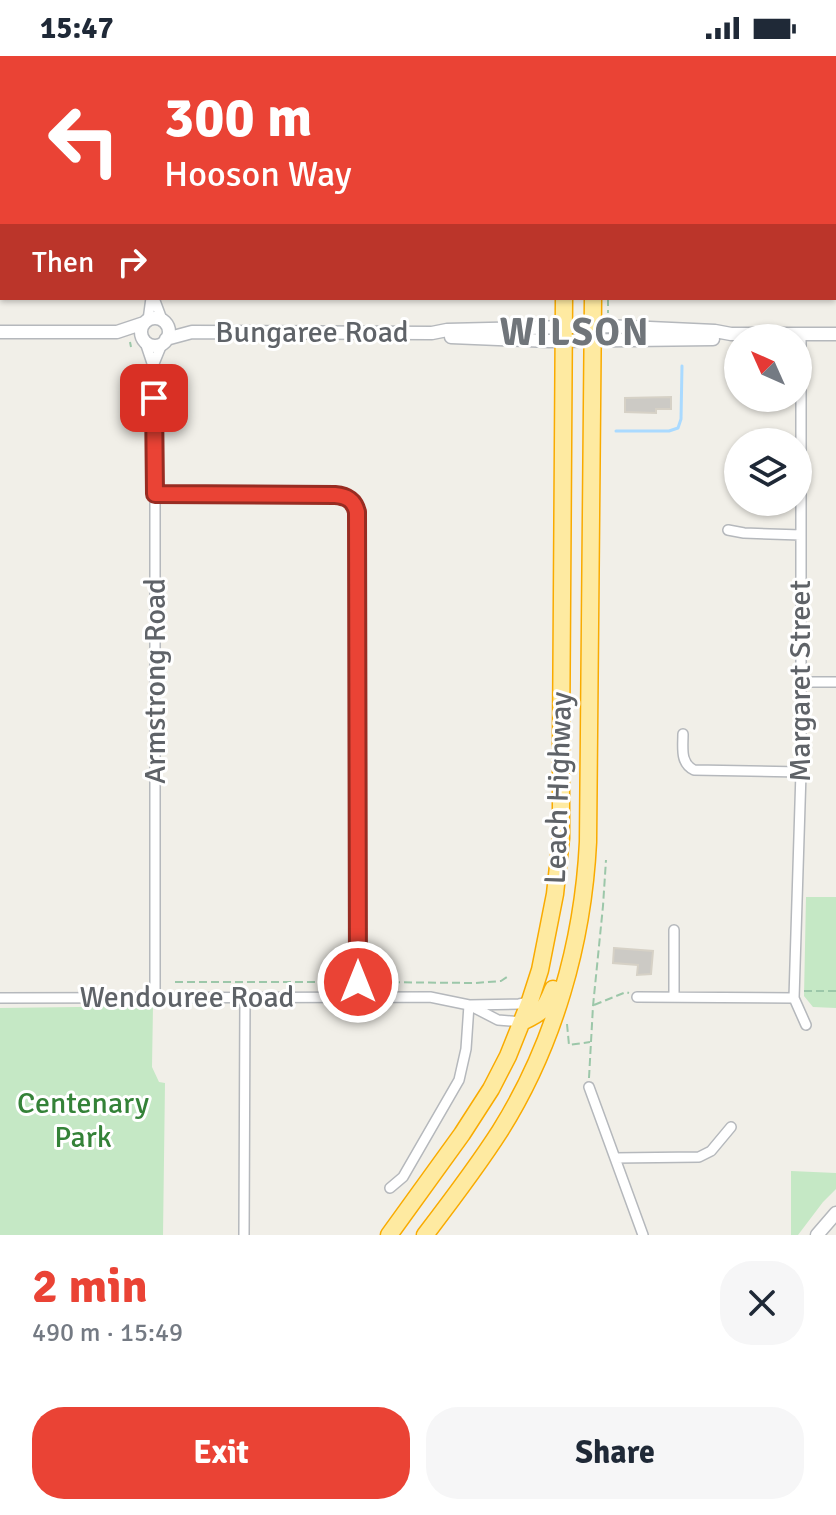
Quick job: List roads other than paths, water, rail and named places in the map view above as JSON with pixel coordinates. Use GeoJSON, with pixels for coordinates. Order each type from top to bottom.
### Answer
{"type":"FeatureCollection","features":[{"type":"Feature","properties":{"kind":"highway","name":"Leach Highway"},"geometry":{"type":"LineString","coordinates":[[389,1235],[491,1089],[530,1001],[546,944],[561,838],[564,300]]}},
{"type":"Feature","properties":{"kind":"highway","name":"Leach Highway"},"geometry":{"type":"LineString","coordinates":[[425,1235],[499,1132],[546,1040],[570,968],[587,871],[598,328],[593,300]]}},
{"type":"Feature","properties":{"kind":"highway"},"geometry":{"type":"LineString","coordinates":[[522,1022],[545,1008],[579,916]]}},
{"type":"Feature","properties":{"kind":"street"},"geometry":{"type":"LineString","coordinates":[[140,342],[152,300]]}},
{"type":"Feature","properties":{"kind":"street"},"geometry":{"type":"LineString","coordinates":[[117,332],[154,346],[164,342],[168,332],[154,300]]}},
{"type":"Feature","properties":{"kind":"street"},"geometry":{"type":"LineString","coordinates":[[0,332],[117,332],[156,319],[164,323]]}},
{"type":"Feature","properties":{"kind":"street","name":"Bungaree Road"},"geometry":{"type":"LineString","coordinates":[[164,323],[192,332],[432,333],[447,330],[564,334],[598,328],[716,339],[724,336]]}},
{"type":"Feature","properties":{"kind":"street","name":"Bungaree Road"},"geometry":{"type":"LineString","coordinates":[[164,342],[192,332]]}},
{"type":"Feature","properties":{"kind":"street","name":"Bungaree Road"},"geometry":{"type":"LineString","coordinates":[[812,334],[836,334]]}},
{"type":"Feature","properties":{"kind":"street","name":"Armstrong Road"},"geometry":{"type":"LineString","coordinates":[[140,342],[153,366]]}},
{"type":"Feature","properties":{"kind":"street","name":"Armstrong Road"},"geometry":{"type":"LineString","coordinates":[[155,997],[153,366],[164,342]]}},
{"type":"Feature","properties":{"kind":"street","name":"Margaret Street"},"geometry":{"type":"LineString","coordinates":[[801,412],[801,772],[794,994],[806,1025]]}},
{"type":"Feature","properties":{"kind":"street"},"geometry":{"type":"LineString","coordinates":[[155,494],[335,495],[348,498],[355,505],[358,996]]}},
{"type":"Feature","properties":{"kind":"street"},"geometry":{"type":"LineString","coordinates":[[728,530],[801,535]]}},
{"type":"Feature","properties":{"kind":"street"},"geometry":{"type":"LineString","coordinates":[[801,682],[836,682]]}},
{"type":"Feature","properties":{"kind":"street"},"geometry":{"type":"LineString","coordinates":[[683,734],[683,759],[694,770],[801,772]]}},
{"type":"Feature","properties":{"kind":"street"},"geometry":{"type":"LineString","coordinates":[[674,930],[674,997]]}},
{"type":"Feature","properties":{"kind":"street"},"geometry":{"type":"LineString","coordinates":[[637,997],[794,994]]}},
{"type":"Feature","properties":{"kind":"street"},"geometry":{"type":"LineString","coordinates":[[244,1235],[245,996]]}},
{"type":"Feature","properties":{"kind":"street","name":"Wendouree Road"},"geometry":{"type":"LineString","coordinates":[[0,998],[430,997],[469,1005],[530,1001]]}},
{"type":"Feature","properties":{"kind":"street"},"geometry":{"type":"LineString","coordinates":[[390,1188],[403,1177],[459,1080],[466,1049],[469,1005]]}},
{"type":"Feature","properties":{"kind":"street","name":"Wendouree Road"},"geometry":{"type":"LineString","coordinates":[[469,1005],[498,1020],[522,1022]]}},
{"type":"Feature","properties":{"kind":"street"},"geometry":{"type":"LineString","coordinates":[[589,1087],[643,1235]]}},
{"type":"Feature","properties":{"kind":"street"},"geometry":{"type":"LineString","coordinates":[[615,1158],[699,1157],[711,1151],[731,1127]]}},
{"type":"Feature","properties":{"kind":"street"},"geometry":{"type":"LineString","coordinates":[[817,1235],[836,1213]]}},
{"type":"Feature","properties":{"kind":"waterway"},"geometry":{"type":"LineString","coordinates":[[616,431],[669,431],[678,428],[681,419],[682,366]]}},
{"type":"Feature","properties":{"kind":"district","name":"WILSON"},"geometry":{"type":"Point","coordinates":[575,332]}},
{"type":"Feature","properties":{"kind":"park label","name":"Centenary Park"},"geometry":{"type":"Point","coordinates":[83,1120]}}]}
